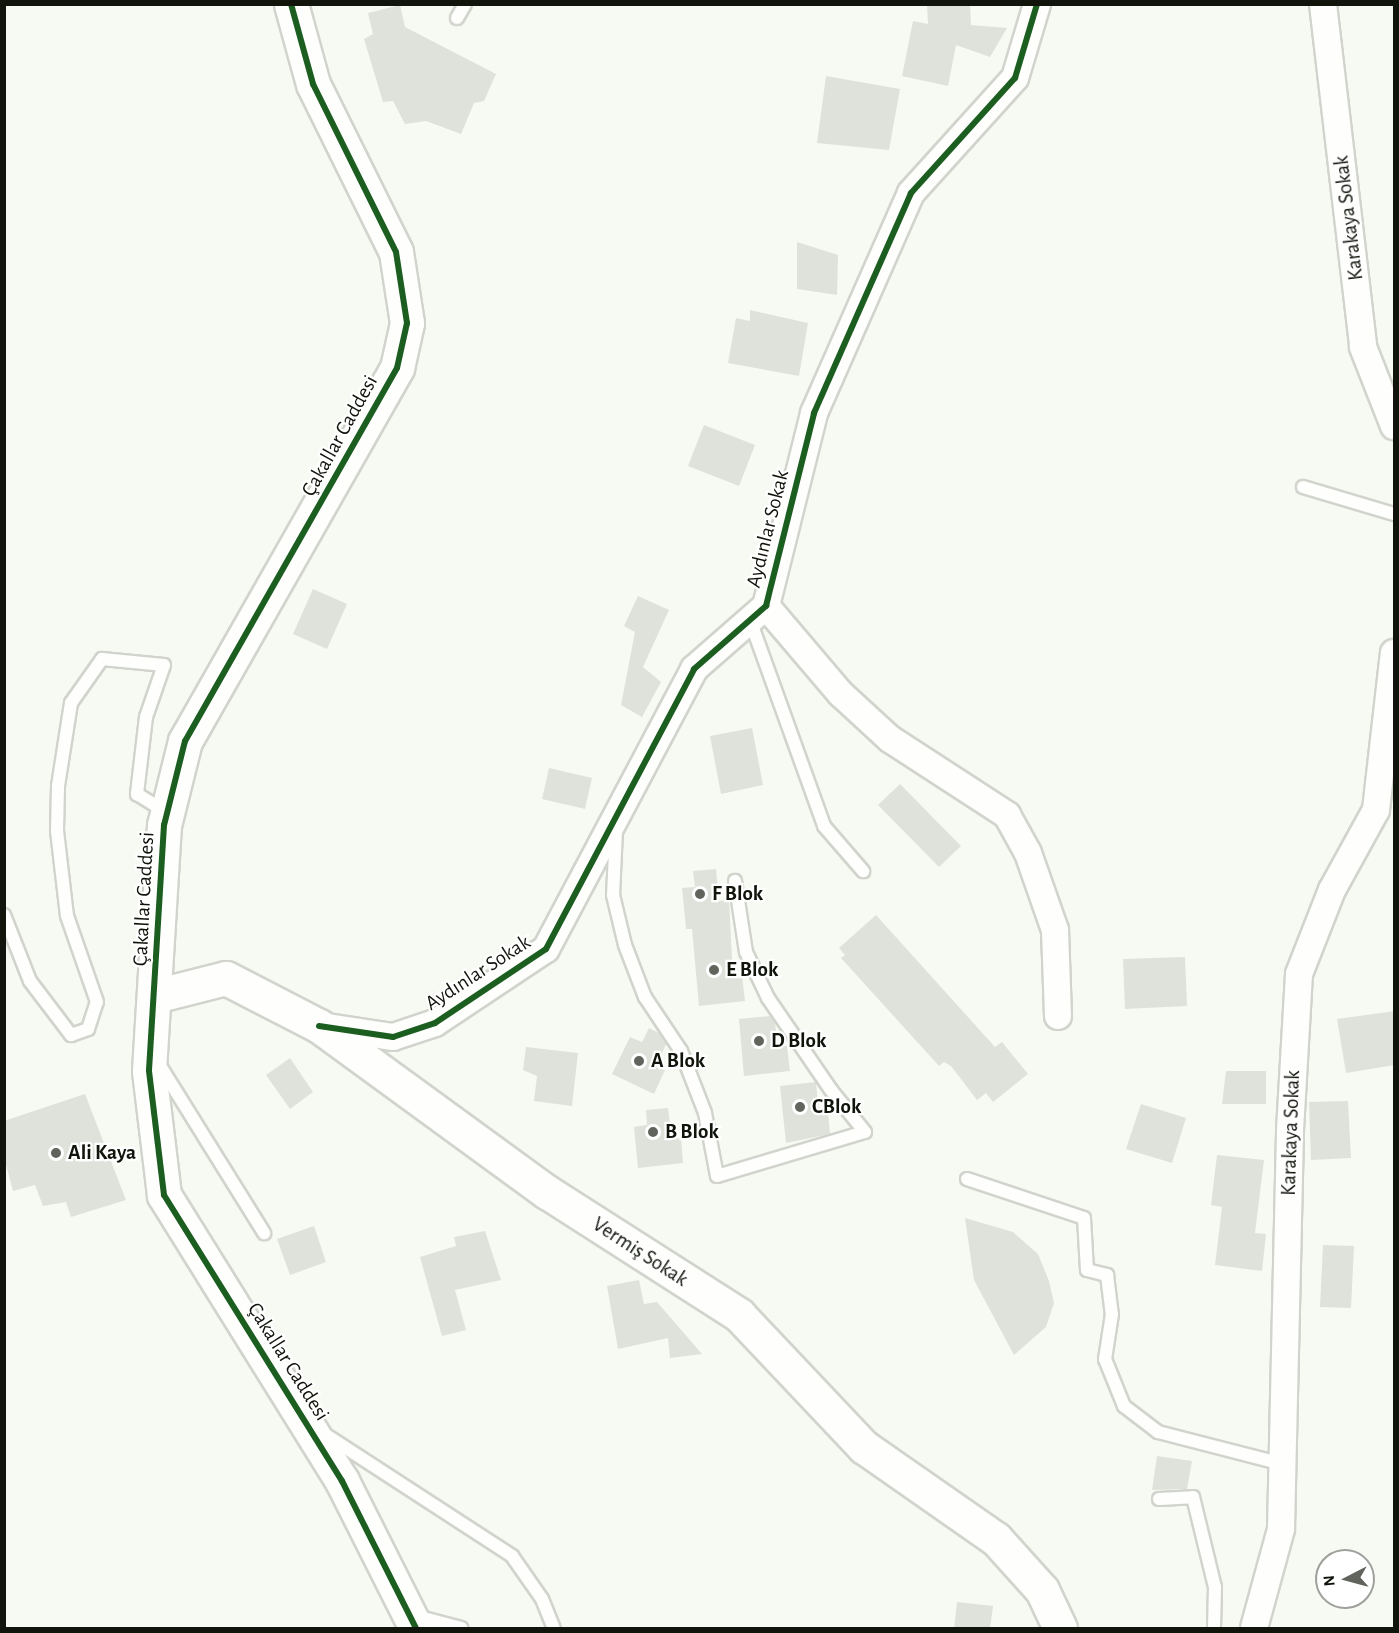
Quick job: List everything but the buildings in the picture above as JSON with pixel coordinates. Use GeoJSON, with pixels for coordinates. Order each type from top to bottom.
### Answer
{"type":"FeatureCollection","features":[{"type":"Feature","properties":{"kind":"street","name":"Çakallar Caddesi"},"geometry":{"type":"LineString","coordinates":[[291,4],[313,84],[396,252],[407,323],[397,368],[185,741],[167,813],[158,898],[155,996],[149,1071],[164,1195],[342,1481],[412,1621]]}},
{"type":"Feature","properties":{"kind":"street","name":"Aydınlar Sokak"},"geometry":{"type":"LineString","coordinates":[[319,1026],[393,1037],[404,1034],[435,1023],[546,949],[694,669],[758,613],[814,413],[911,193],[1015,78],[1037,4]]}},
{"type":"Feature","properties":{"kind":"street","name":"Karakaya Sokak"},"geometry":{"type":"LineString","coordinates":[[1323,4],[1363,347],[1395,426]]}},
{"type":"Feature","properties":{"kind":"street"},"geometry":{"type":"LineString","coordinates":[[758,613],[890,739],[1007,815],[1028,853],[1055,930],[1058,1016]]}},
{"type":"Feature","properties":{"kind":"street","name":"Karakaya Sokak"},"geometry":{"type":"LineString","coordinates":[[1254,1629],[1281,1529],[1290,1130],[1299,974],[1332,890],[1376,810],[1395,653]]}},
{"type":"Feature","properties":{"kind":"street","name":"Vermiş Sokak"},"geometry":{"type":"LineString","coordinates":[[155,996],[226,978],[319,1026],[547,1192],[738,1315],[864,1447],[996,1539],[1042,1590],[1060,1629]]}},
{"type":"Feature","properties":{"kind":"lane"},"geometry":{"type":"LineString","coordinates":[[457,18],[465,4]]}},
{"type":"Feature","properties":{"kind":"lane"},"geometry":{"type":"LineString","coordinates":[[1303,487],[1395,514]]}},
{"type":"Feature","properties":{"kind":"lane"},"geometry":{"type":"LineString","coordinates":[[758,613],[825,826],[863,871]]}},
{"type":"Feature","properties":{"kind":"lane"},"geometry":{"type":"LineString","coordinates":[[4,915],[30,981],[71,1035],[88,1029],[97,1002],[67,916],[57,831],[58,786],[71,703],[102,659],[165,665],[146,717],[137,794],[167,813]]}},
{"type":"Feature","properties":{"kind":"lane"},"geometry":{"type":"LineString","coordinates":[[616,817],[613,895],[625,945],[645,997],[681,1052],[705,1113],[717,1176],[865,1132],[831,1090],[768,998],[746,952],[735,881]]}},
{"type":"Feature","properties":{"kind":"lane"},"geometry":{"type":"LineString","coordinates":[[150,1050],[264,1233]]}},
{"type":"Feature","properties":{"kind":"lane"},"geometry":{"type":"LineString","coordinates":[[967,1179],[1084,1218],[1087,1270],[1107,1275],[1112,1314],[1105,1359],[1124,1406],[1158,1432],[1282,1464]]}},
{"type":"Feature","properties":{"kind":"lane"},"geometry":{"type":"LineString","coordinates":[[307,1424],[512,1556],[542,1599],[554,1629]]}},
{"type":"Feature","properties":{"kind":"lane"},"geometry":{"type":"LineString","coordinates":[[1159,1499],[1193,1497],[1215,1587],[1214,1629]]}},
{"type":"Feature","properties":{"kind":"lane"},"geometry":{"type":"LineString","coordinates":[[412,1621],[460,1629]]}},
{"type":"Feature","properties":{"kind":"cycle path"},"geometry":{"type":"LineString","coordinates":[[291,4],[313,84],[396,252],[407,323],[397,368],[185,741],[164,825],[149,1071],[164,1195],[342,1481],[416,1628]]}},
{"type":"Feature","properties":{"kind":"cycle path"},"geometry":{"type":"LineString","coordinates":[[319,1026],[393,1037],[435,1023],[546,949],[694,669],[766,606],[814,413],[911,193],[1015,78],[1037,4]]}},
{"type":"Feature","properties":{"kind":"place","name":"F Blok"},"geometry":{"type":"Point","coordinates":[700,894]}},
{"type":"Feature","properties":{"kind":"place","name":"E Blok"},"geometry":{"type":"Point","coordinates":[714,970]}},
{"type":"Feature","properties":{"kind":"place","name":"D Blok"},"geometry":{"type":"Point","coordinates":[759,1041]}},
{"type":"Feature","properties":{"kind":"place","name":"A Blok"},"geometry":{"type":"Point","coordinates":[639,1061]}},
{"type":"Feature","properties":{"kind":"place","name":"CBlok"},"geometry":{"type":"Point","coordinates":[800,1107]}},
{"type":"Feature","properties":{"kind":"place","name":"B Blok"},"geometry":{"type":"Point","coordinates":[653,1132]}},
{"type":"Feature","properties":{"kind":"place","name":"Ali Kaya"},"geometry":{"type":"Point","coordinates":[56,1153]}}]}
